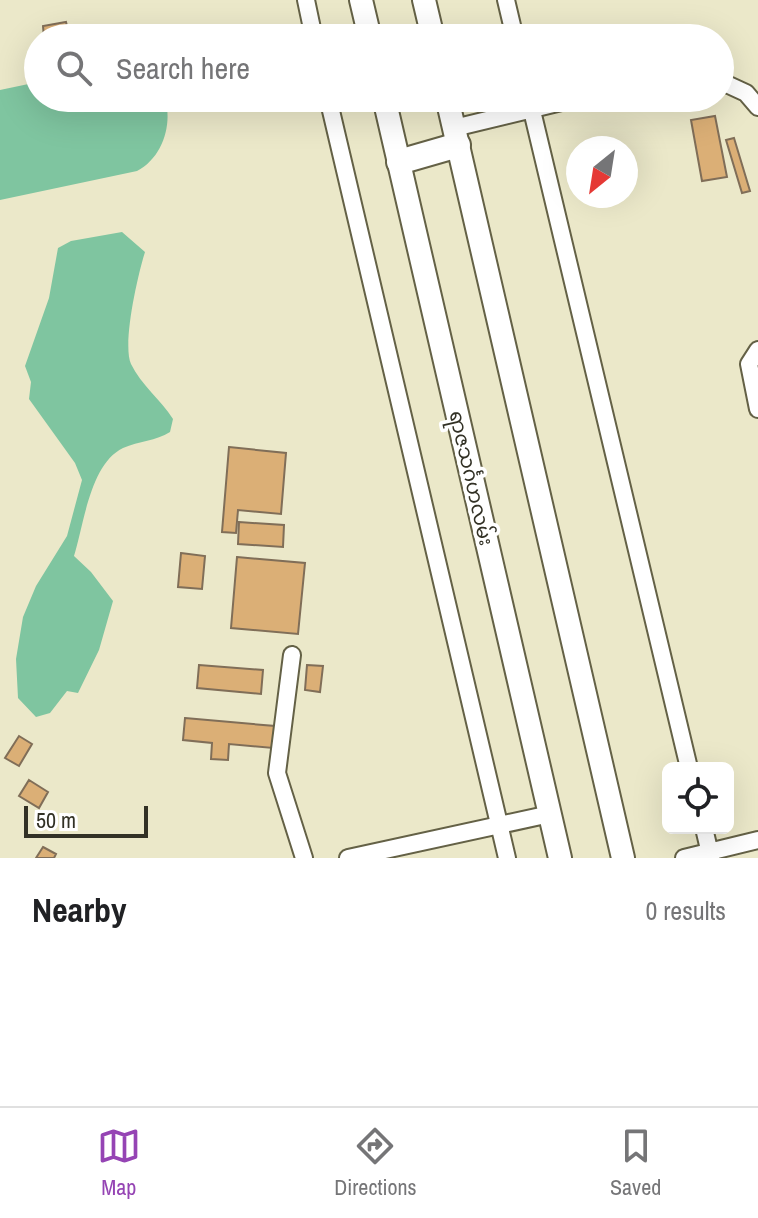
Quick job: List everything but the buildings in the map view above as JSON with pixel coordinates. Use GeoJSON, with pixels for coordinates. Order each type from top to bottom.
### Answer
{"type":"FeatureCollection","features":[{"type":"Feature","properties":{"kind":"highway"},"geometry":{"type":"LineString","coordinates":[[399,162],[456,137]]}},
{"type":"Feature","properties":{"kind":"main road"},"geometry":{"type":"LineString","coordinates":[[361,0],[367,24]]}},
{"type":"Feature","properties":{"kind":"main road"},"geometry":{"type":"LineString","coordinates":[[424,0],[430,24]]}},
{"type":"Feature","properties":{"kind":"main road","name":"ရာဇသင်္ဂဟလမ်း"},"geometry":{"type":"LineString","coordinates":[[387,112],[560,858]]}},
{"type":"Feature","properties":{"kind":"main road"},"geometry":{"type":"LineString","coordinates":[[450,112],[623,858]]}},
{"type":"Feature","properties":{"kind":"street"},"geometry":{"type":"LineString","coordinates":[[306,0],[311,24]]}},
{"type":"Feature","properties":{"kind":"street"},"geometry":{"type":"LineString","coordinates":[[506,0],[512,24]]}},
{"type":"Feature","properties":{"kind":"street"},"geometry":{"type":"LineString","coordinates":[[734,87],[746,93],[758,107]]}},
{"type":"Feature","properties":{"kind":"street"},"geometry":{"type":"LineString","coordinates":[[331,112],[507,858]]}},
{"type":"Feature","properties":{"kind":"street"},"geometry":{"type":"LineString","coordinates":[[456,137],[510,112]]}},
{"type":"Feature","properties":{"kind":"street"},"geometry":{"type":"LineString","coordinates":[[532,112],[688,762]]}},
{"type":"Feature","properties":{"kind":"street"},"geometry":{"type":"LineString","coordinates":[[758,350],[749,364],[758,409]]}},
{"type":"Feature","properties":{"kind":"street"},"geometry":{"type":"LineString","coordinates":[[292,655],[277,773],[304,858]]}},
{"type":"Feature","properties":{"kind":"street"},"geometry":{"type":"LineString","coordinates":[[348,858],[550,814]]}},
{"type":"Feature","properties":{"kind":"street"},"geometry":{"type":"LineString","coordinates":[[705,834],[710,855]]}},
{"type":"Feature","properties":{"kind":"street"},"geometry":{"type":"LineString","coordinates":[[684,858],[710,855],[758,840]]}},
{"type":"Feature","properties":{"kind":"shaded area"},"geometry":{"type":"Polygon","coordinates":[[[24,85],[24,112],[167,112],[166,130],[153,158],[137,171],[0,200],[0,90],[24,85]]]}},
{"type":"Feature","properties":{"kind":"shaded area"},"geometry":{"type":"Polygon","coordinates":[[[122,232],[145,252],[128,341],[131,364],[173,419],[170,432],[123,448],[112,456],[96,481],[74,556],[113,601],[99,650],[78,693],[67,691],[50,713],[36,717],[18,698],[16,659],[23,617],[36,586],[67,536],[82,480],[75,463],[29,399],[31,382],[25,366],[49,298],[58,248],[71,241],[122,232]]]}}]}
